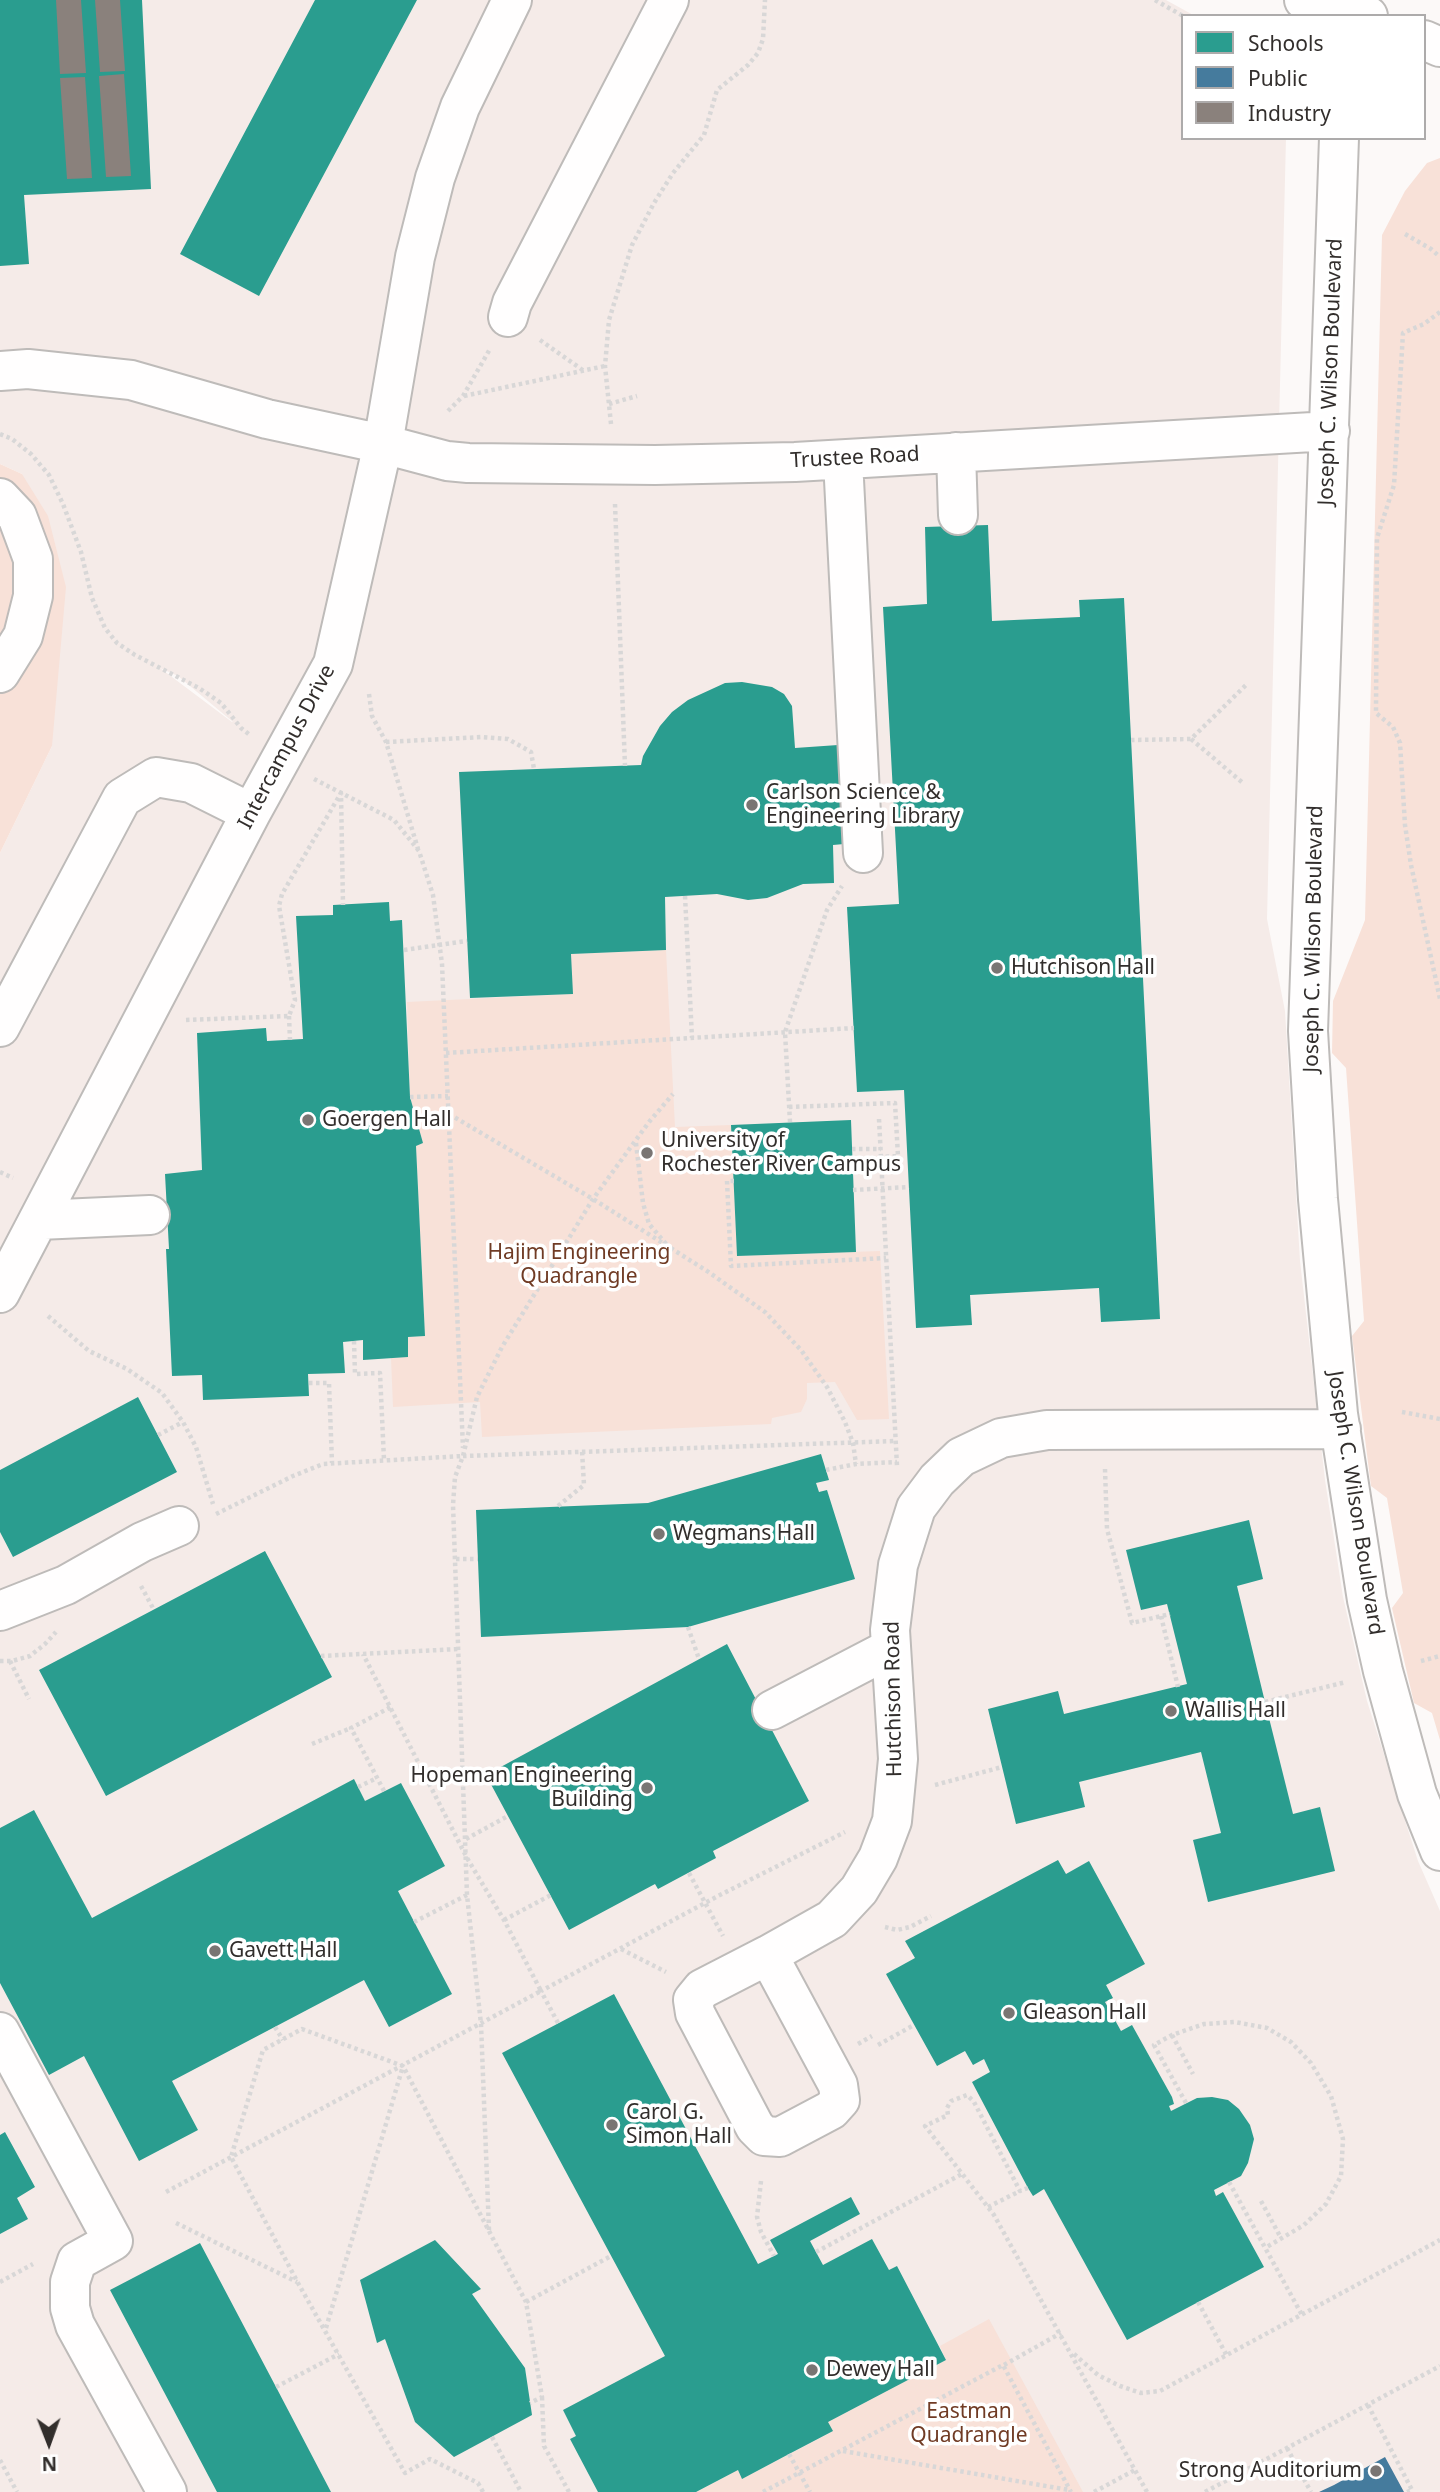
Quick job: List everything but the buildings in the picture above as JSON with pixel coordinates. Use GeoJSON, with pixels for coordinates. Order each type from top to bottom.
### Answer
{"type":"FeatureCollection","features":[{"type":"Feature","properties":{"kind":"street","name":"Intercampus Drive"},"geometry":{"type":"LineString","coordinates":[[0,1293],[251,813],[333,664],[383,444],[415,257],[435,178],[460,107],[512,0]]}},
{"type":"Feature","properties":{"kind":"street"},"geometry":{"type":"LineString","coordinates":[[508,317],[512,303],[669,0]]}},
{"type":"Feature","properties":{"kind":"street"},"geometry":{"type":"LineString","coordinates":[[1304,0],[1347,7]]}},
{"type":"Feature","properties":{"kind":"street","name":"Joseph C. Wilson Boulevard"},"geometry":{"type":"LineString","coordinates":[[1339,140],[1308,1031],[1318,1199],[1341,1429],[1365,1588],[1383,1671],[1417,1794],[1440,1851]]}},
{"type":"Feature","properties":{"kind":"street","name":"Trustee Road"},"geometry":{"type":"LineString","coordinates":[[0,371],[28,369],[131,380],[267,419],[447,461],[468,463],[655,465],[843,460],[1330,432]]}},
{"type":"Feature","properties":{"kind":"street"},"geometry":{"type":"LineString","coordinates":[[956,452],[958,515]]}},
{"type":"Feature","properties":{"kind":"street"},"geometry":{"type":"LineString","coordinates":[[843,460],[863,853]]}},
{"type":"Feature","properties":{"kind":"street"},"geometry":{"type":"LineString","coordinates":[[0,498],[16,516],[33,559],[33,596],[23,636],[0,673]]}},
{"type":"Feature","properties":{"kind":"street"},"geometry":{"type":"LineString","coordinates":[[0,1027],[122,799],[156,777],[191,783],[251,813]]}},
{"type":"Feature","properties":{"kind":"street"},"geometry":{"type":"LineString","coordinates":[[39,1220],[150,1215]]}},
{"type":"Feature","properties":{"kind":"street","name":"Hutchison Road"},"geometry":{"type":"LineString","coordinates":[[768,1955],[838,2085],[840,2100],[831,2110],[780,2137],[764,2136],[755,2127],[695,2014],[693,2000],[702,1989],[832,1919],[859,1890],[878,1858],[892,1821],[898,1759],[890,1630],[898,1566],[916,1508],[937,1480],[961,1457],[1001,1438],[1047,1430],[1341,1429]]}},
{"type":"Feature","properties":{"kind":"street"},"geometry":{"type":"LineString","coordinates":[[0,1611],[66,1585],[142,1542],[178,1526]]}},
{"type":"Feature","properties":{"kind":"street"},"geometry":{"type":"LineString","coordinates":[[772,1710],[891,1648]]}},
{"type":"Feature","properties":{"kind":"street"},"geometry":{"type":"LineString","coordinates":[[0,2032],[113,2241],[77,2260],[70,2282],[70,2308],[75,2325],[167,2492]]}},
{"type":"Feature","properties":{"kind":"path"},"geometry":{"type":"LineString","coordinates":[[611,426],[605,366],[609,320],[632,245],[666,183],[704,135],[717,90],[748,65],[758,53],[762,39],[765,0]]}},
{"type":"Feature","properties":{"kind":"path"},"geometry":{"type":"LineString","coordinates":[[1156,0],[1181,14]]}},
{"type":"Feature","properties":{"kind":"path"},"geometry":{"type":"LineString","coordinates":[[1405,234],[1440,257]]}},
{"type":"Feature","properties":{"kind":"path"},"geometry":{"type":"LineString","coordinates":[[1440,312],[1424,324],[1403,333],[1394,485],[1377,538],[1376,686],[1376,713],[1393,727],[1400,743],[1405,825],[1411,865],[1440,999]]}},
{"type":"Feature","properties":{"kind":"path"},"geometry":{"type":"LineString","coordinates":[[448,411],[463,396],[508,317],[584,371]]}},
{"type":"Feature","properties":{"kind":"path"},"geometry":{"type":"LineString","coordinates":[[463,396],[605,366]]}},
{"type":"Feature","properties":{"kind":"path"},"geometry":{"type":"LineString","coordinates":[[609,404],[637,396]]}},
{"type":"Feature","properties":{"kind":"path"},"geometry":{"type":"LineString","coordinates":[[0,433],[31,454],[49,475],[81,552],[92,598],[106,628],[117,643],[199,688],[220,703],[241,728],[258,741]]}},
{"type":"Feature","properties":{"kind":"path"},"geometry":{"type":"LineString","coordinates":[[615,499],[625,765]]}},
{"type":"Feature","properties":{"kind":"path"},"geometry":{"type":"LineString","coordinates":[[1191,739],[1246,685]]}},
{"type":"Feature","properties":{"kind":"path"},"geometry":{"type":"LineString","coordinates":[[369,694],[372,716],[386,742],[433,895],[442,964],[463,1456]]}},
{"type":"Feature","properties":{"kind":"path"},"geometry":{"type":"LineString","coordinates":[[386,742],[482,737],[509,740],[531,751],[534,769]]}},
{"type":"Feature","properties":{"kind":"path"},"geometry":{"type":"LineString","coordinates":[[1131,740],[1191,739],[1243,783]]}},
{"type":"Feature","properties":{"kind":"path"},"geometry":{"type":"LineString","coordinates":[[305,774],[394,820],[419,851]]}},
{"type":"Feature","properties":{"kind":"path"},"geometry":{"type":"LineString","coordinates":[[341,793],[343,905]]}},
{"type":"Feature","properties":{"kind":"path"},"geometry":{"type":"LineString","coordinates":[[290,1040],[289,1016],[295,1000],[279,906],[282,894],[341,793]]}},
{"type":"Feature","properties":{"kind":"path"},"geometry":{"type":"LineString","coordinates":[[790,1122],[785,1032],[827,910],[863,853]]}},
{"type":"Feature","properties":{"kind":"path"},"geometry":{"type":"LineString","coordinates":[[685,896],[692,1038]]}},
{"type":"Feature","properties":{"kind":"path"},"geometry":{"type":"LineString","coordinates":[[404,950],[467,941]]}},
{"type":"Feature","properties":{"kind":"path"},"geometry":{"type":"LineString","coordinates":[[186,1020],[289,1016]]}},
{"type":"Feature","properties":{"kind":"path"},"geometry":{"type":"LineString","coordinates":[[446,1053],[854,1028]]}},
{"type":"Feature","properties":{"kind":"path"},"geometry":{"type":"LineString","coordinates":[[489,2231],[481,2024],[467,1895],[455,1477],[463,1456],[477,1397],[502,1347],[593,1199],[649,1122],[673,1094]]}},
{"type":"Feature","properties":{"kind":"path"},"geometry":{"type":"LineString","coordinates":[[410,1097],[448,1096]]}},
{"type":"Feature","properties":{"kind":"path"},"geometry":{"type":"LineString","coordinates":[[789,1107],[895,1103],[898,1156],[881,1157]]}},
{"type":"Feature","properties":{"kind":"path"},"geometry":{"type":"LineString","coordinates":[[449,1114],[593,1199],[765,1312],[801,1350],[827,1387],[853,1443],[856,1464]]}},
{"type":"Feature","properties":{"kind":"path"},"geometry":{"type":"LineString","coordinates":[[879,1119],[895,1441],[899,1474]]}},
{"type":"Feature","properties":{"kind":"path"},"geometry":{"type":"LineString","coordinates":[[636,1142],[642,1195],[649,1224],[670,1248]]}},
{"type":"Feature","properties":{"kind":"path"},"geometry":{"type":"LineString","coordinates":[[852,1149],[881,1149]]}},
{"type":"Feature","properties":{"kind":"path"},"geometry":{"type":"LineString","coordinates":[[0,1172],[13,1178]]}},
{"type":"Feature","properties":{"kind":"path"},"geometry":{"type":"LineString","coordinates":[[734,1181],[727,1181],[731,1266],[886,1258]]}},
{"type":"Feature","properties":{"kind":"path"},"geometry":{"type":"LineString","coordinates":[[853,1190],[909,1187]]}},
{"type":"Feature","properties":{"kind":"path"},"geometry":{"type":"LineString","coordinates":[[48,1316],[89,1351],[127,1369],[162,1393],[183,1422],[196,1447],[216,1513]]}},
{"type":"Feature","properties":{"kind":"path"},"geometry":{"type":"LineString","coordinates":[[354,1341],[355,1374],[380,1373],[384,1460]]}},
{"type":"Feature","properties":{"kind":"path"},"geometry":{"type":"LineString","coordinates":[[309,1383],[328,1383],[332,1463]]}},
{"type":"Feature","properties":{"kind":"path"},"geometry":{"type":"LineString","coordinates":[[1402,1412],[1440,1419]]}},
{"type":"Feature","properties":{"kind":"path"},"geometry":{"type":"LineString","coordinates":[[158,1436],[183,1422]]}},
{"type":"Feature","properties":{"kind":"path"},"geometry":{"type":"LineString","coordinates":[[178,1526],[216,1513],[323,1464],[582,1450],[895,1441]]}},
{"type":"Feature","properties":{"kind":"path"},"geometry":{"type":"LineString","coordinates":[[558,1506],[584,1485],[582,1450]]}},
{"type":"Feature","properties":{"kind":"path"},"geometry":{"type":"LineString","coordinates":[[826,1470],[856,1464],[897,1462]]}},
{"type":"Feature","properties":{"kind":"path"},"geometry":{"type":"LineString","coordinates":[[1105,1465],[1107,1529],[1132,1623],[1170,1614]]}},
{"type":"Feature","properties":{"kind":"path"},"geometry":{"type":"LineString","coordinates":[[456,1559],[478,1559]]}},
{"type":"Feature","properties":{"kind":"path"},"geometry":{"type":"LineString","coordinates":[[136,1576],[154,1610]]}},
{"type":"Feature","properties":{"kind":"path"},"geometry":{"type":"LineString","coordinates":[[1161,1616],[1178,1686]]}},
{"type":"Feature","properties":{"kind":"path"},"geometry":{"type":"LineString","coordinates":[[688,1627],[699,1659]]}},
{"type":"Feature","properties":{"kind":"path"},"geometry":{"type":"LineString","coordinates":[[321,1657],[459,1649]]}},
{"type":"Feature","properties":{"kind":"path"},"geometry":{"type":"LineString","coordinates":[[363,1654],[467,1858],[504,1920],[558,2023]]}},
{"type":"Feature","properties":{"kind":"path"},"geometry":{"type":"LineString","coordinates":[[10,1661],[29,1699]]}},
{"type":"Feature","properties":{"kind":"path"},"geometry":{"type":"LineString","coordinates":[[1265,1702],[1353,1680]]}},
{"type":"Feature","properties":{"kind":"path"},"geometry":{"type":"LineString","coordinates":[[312,1744],[391,1707]]}},
{"type":"Feature","properties":{"kind":"path"},"geometry":{"type":"LineString","coordinates":[[351,1728],[384,1791]]}},
{"type":"Feature","properties":{"kind":"path"},"geometry":{"type":"LineString","coordinates":[[929,1786],[1002,1767]]}},
{"type":"Feature","properties":{"kind":"path"},"geometry":{"type":"LineString","coordinates":[[358,1787],[377,1777]]}},
{"type":"Feature","properties":{"kind":"path"},"geometry":{"type":"LineString","coordinates":[[467,1839],[508,1816]]}},
{"type":"Feature","properties":{"kind":"path"},"geometry":{"type":"LineString","coordinates":[[166,2192],[706,1903],[855,1827]]}},
{"type":"Feature","properties":{"kind":"path"},"geometry":{"type":"LineString","coordinates":[[689,1873],[724,1938]]}},
{"type":"Feature","properties":{"kind":"path"},"geometry":{"type":"LineString","coordinates":[[414,1922],[467,1895]]}},
{"type":"Feature","properties":{"kind":"path"},"geometry":{"type":"LineString","coordinates":[[504,1920],[551,1895]]}},
{"type":"Feature","properties":{"kind":"path"},"geometry":{"type":"LineString","coordinates":[[885,1927],[897,1930],[910,1927],[931,1916]]}},
{"type":"Feature","properties":{"kind":"path"},"geometry":{"type":"LineString","coordinates":[[620,1949],[676,1977]]}},
{"type":"Feature","properties":{"kind":"path"},"geometry":{"type":"LineString","coordinates":[[1186,2104],[1154,2045],[1172,2035],[1214,2023],[1235,2022],[1267,2028],[1291,2042],[1311,2063],[1331,2096],[1343,2139],[1340,2176],[1326,2204],[1304,2225],[1265,2248]]}},
{"type":"Feature","properties":{"kind":"path"},"geometry":{"type":"LineString","coordinates":[[878,2045],[914,2025]]}},
{"type":"Feature","properties":{"kind":"path"},"geometry":{"type":"LineString","coordinates":[[275,2027],[283,2040]]}},
{"type":"Feature","properties":{"kind":"path"},"geometry":{"type":"LineString","coordinates":[[483,2492],[478,2483],[430,2459],[405,2473],[231,2157],[263,2050],[302,2029],[403,2066],[526,2302],[542,2397],[544,2446],[569,2492]]}},
{"type":"Feature","properties":{"kind":"path"},"geometry":{"type":"LineString","coordinates":[[1172,2035],[1193,2074]]}},
{"type":"Feature","properties":{"kind":"path"},"geometry":{"type":"LineString","coordinates":[[326,2329],[403,2066]]}},
{"type":"Feature","properties":{"kind":"path"},"geometry":{"type":"LineString","coordinates":[[1020,2191],[974,2102],[967,2095],[951,2101],[947,2108],[948,2115],[925,2126],[988,2207],[1061,2333],[1147,2492]]}},
{"type":"Feature","properties":{"kind":"path"},"geometry":{"type":"LineString","coordinates":[[816,2252],[962,2174]]}},
{"type":"Feature","properties":{"kind":"path"},"geometry":{"type":"LineString","coordinates":[[761,2181],[757,2217],[761,2232],[774,2256]]}},
{"type":"Feature","properties":{"kind":"path"},"geometry":{"type":"LineString","coordinates":[[1229,2182],[1302,2315]]}},
{"type":"Feature","properties":{"kind":"path"},"geometry":{"type":"LineString","coordinates":[[988,2207],[1028,2188]]}},
{"type":"Feature","properties":{"kind":"path"},"geometry":{"type":"LineString","coordinates":[[1261,2201],[1281,2238]]}},
{"type":"Feature","properties":{"kind":"path"},"geometry":{"type":"LineString","coordinates":[[176,2223],[298,2283]]}},
{"type":"Feature","properties":{"kind":"path"},"geometry":{"type":"LineString","coordinates":[[1061,2333],[1076,2356],[1098,2375],[1141,2393],[1160,2391],[1440,2240]]}},
{"type":"Feature","properties":{"kind":"path"},"geometry":{"type":"LineString","coordinates":[[526,2302],[611,2256]]}},
{"type":"Feature","properties":{"kind":"path"},"geometry":{"type":"LineString","coordinates":[[0,2282],[42,2259]]}},
{"type":"Feature","properties":{"kind":"path"},"geometry":{"type":"LineString","coordinates":[[1198,2302],[1227,2356]]}},
{"type":"Feature","properties":{"kind":"path"},"geometry":{"type":"LineString","coordinates":[[763,2492],[1061,2333]]}},
{"type":"Feature","properties":{"kind":"path"},"geometry":{"type":"LineString","coordinates":[[276,2387],[339,2354]]}},
{"type":"Feature","properties":{"kind":"path"},"geometry":{"type":"LineString","coordinates":[[1003,2365],[1071,2491]]}},
{"type":"Feature","properties":{"kind":"path"},"geometry":{"type":"LineString","coordinates":[[1205,2492],[1440,2366]]}},
{"type":"Feature","properties":{"kind":"path"},"geometry":{"type":"LineString","coordinates":[[530,2403],[542,2397]]}},
{"type":"Feature","properties":{"kind":"path"},"geometry":{"type":"LineString","coordinates":[[1368,2405],[1412,2490],[1407,2492]]}},
{"type":"Feature","properties":{"kind":"path"},"geometry":{"type":"LineString","coordinates":[[492,2437],[520,2492]]}},
{"type":"Feature","properties":{"kind":"path"},"geometry":{"type":"LineString","coordinates":[[1287,2448],[1311,2492]]}},
{"type":"Feature","properties":{"kind":"path"},"geometry":{"type":"LineString","coordinates":[[842,2451],[1071,2491]]}},
{"type":"Feature","properties":{"kind":"path"},"geometry":{"type":"LineString","coordinates":[[789,2454],[810,2492]]}},
{"type":"Feature","properties":{"kind":"path"},"geometry":{"type":"LineString","coordinates":[[0,2460],[17,2492]]}},
{"type":"Feature","properties":{"kind":"path"},"geometry":{"type":"LineString","coordinates":[[1094,2492],[1135,2470]]}},
{"type":"Feature","properties":{"kind":"shaded area","name":"University of Rochester River Campus"},"geometry":{"type":"Polygon","coordinates":[[[0,0],[1166,0],[1191,14],[1181,14],[1181,140],[1286,140],[1267,919],[1285,1011],[1300,1261],[1325,1480],[1343,1597],[1367,1701],[1418,1861],[1440,1911],[1440,2492],[0,2492],[0,853],[52,746],[22,474],[0,464],[0,0]],[[160,668],[232,722],[178,676],[160,668]]]}},
{"type":"Feature","properties":{"kind":"green space"},"geometry":{"type":"Polygon","coordinates":[[[1440,158],[1440,1740],[1432,1713],[1414,1703],[1392,1608],[1403,1593],[1387,1498],[1371,1486],[1352,1336],[1364,1321],[1346,1068],[1332,1053],[1333,1001],[1365,920],[1382,235],[1405,191],[1427,163],[1440,158]]]}},
{"type":"Feature","properties":{"kind":"green space"},"geometry":{"type":"Polygon","coordinates":[[[0,464],[22,474],[48,516],[66,587],[52,746],[0,853],[0,464]]]}},
{"type":"Feature","properties":{"kind":"green space","name":"Hajim Engineering Quadrangle"},"geometry":{"type":"Polygon","coordinates":[[[666,950],[675,1127],[731,1125],[737,1256],[880,1251],[889,1419],[857,1420],[835,1382],[807,1383],[807,1399],[801,1412],[772,1418],[771,1424],[482,1437],[480,1402],[393,1407],[391,1358],[408,1357],[408,1337],[425,1336],[416,1146],[423,1143],[410,1097],[407,1002],[572,994],[571,954],[666,950]]]}},
{"type":"Feature","properties":{"kind":"green space","name":"Eastman Quadrangle"},"geometry":{"type":"Polygon","coordinates":[[[989,2319],[1083,2492],[697,2492],[738,2470],[742,2479],[832,2432],[828,2422],[946,2360],[940,2346],[989,2319]]]}},
{"type":"Feature","properties":{"kind":"place","name":"Carlson Science & Engineering Library"},"geometry":{"type":"Point","coordinates":[752,805]}},
{"type":"Feature","properties":{"kind":"place","name":"Hutchison Hall"},"geometry":{"type":"Point","coordinates":[997,968]}},
{"type":"Feature","properties":{"kind":"place","name":"Goergen Hall"},"geometry":{"type":"Point","coordinates":[308,1120]}},
{"type":"Feature","properties":{"kind":"place","name":"University of Rochester River Campus"},"geometry":{"type":"Point","coordinates":[647,1153]}},
{"type":"Feature","properties":{"kind":"place","name":"Wegmans Hall"},"geometry":{"type":"Point","coordinates":[659,1534]}},
{"type":"Feature","properties":{"kind":"place","name":"Wallis Hall"},"geometry":{"type":"Point","coordinates":[1171,1711]}},
{"type":"Feature","properties":{"kind":"place","name":"Hopeman Engineering Building"},"geometry":{"type":"Point","coordinates":[647,1788]}},
{"type":"Feature","properties":{"kind":"place","name":"Gavett Hall"},"geometry":{"type":"Point","coordinates":[215,1951]}},
{"type":"Feature","properties":{"kind":"place","name":"Gleason Hall"},"geometry":{"type":"Point","coordinates":[1009,2013]}},
{"type":"Feature","properties":{"kind":"place","name":"Carol G. Simon Hall"},"geometry":{"type":"Point","coordinates":[612,2125]}},
{"type":"Feature","properties":{"kind":"place","name":"Dewey Hall"},"geometry":{"type":"Point","coordinates":[812,2370]}},
{"type":"Feature","properties":{"kind":"place","name":"Strong Auditorium"},"geometry":{"type":"Point","coordinates":[1376,2471]}}]}
